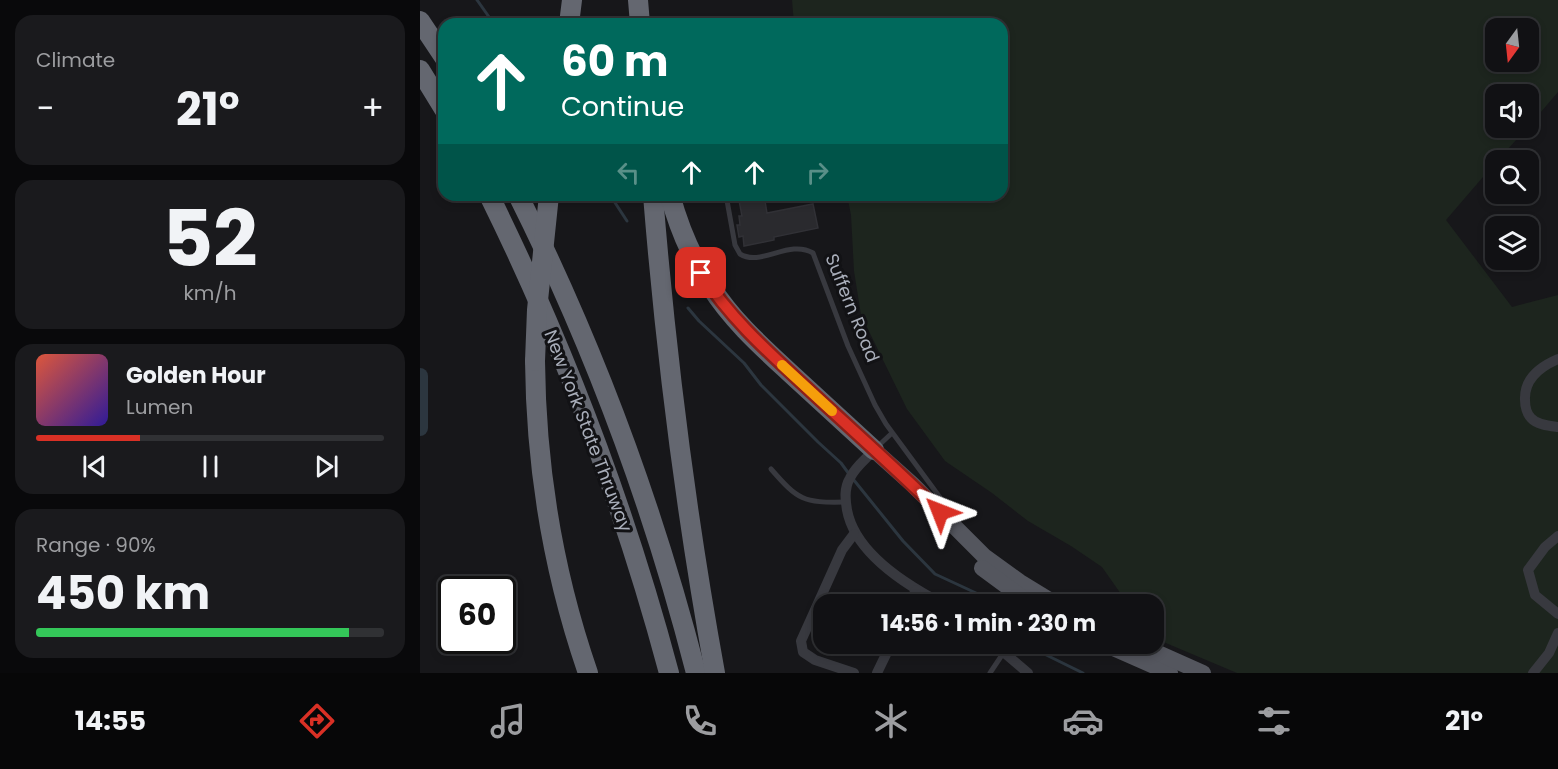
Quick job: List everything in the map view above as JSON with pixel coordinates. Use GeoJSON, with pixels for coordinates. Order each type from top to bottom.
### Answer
{"type":"FeatureCollection","features":[{"type":"Feature","properties":{"kind":"highway"},"geometry":{"type":"LineString","coordinates":[[570,18],[572,0]]}},
{"type":"Feature","properties":{"kind":"highway"},"geometry":{"type":"LineString","coordinates":[[638,0],[640,18]]}},
{"type":"Feature","properties":{"kind":"highway"},"geometry":{"type":"LineString","coordinates":[[420,21],[438,48]]}},
{"type":"Feature","properties":{"kind":"highway"},"geometry":{"type":"LineString","coordinates":[[420,70],[438,99]]}},
{"type":"Feature","properties":{"kind":"highway","name":"New York State Thruway"},"geometry":{"type":"LineString","coordinates":[[492,201],[531,285],[596,443],[639,571],[669,673]]}},
{"type":"Feature","properties":{"kind":"highway","name":"New York State Thruway"},"geometry":{"type":"LineString","coordinates":[[521,201],[576,322],[621,434],[665,563],[696,673]]}},
{"type":"Feature","properties":{"kind":"highway"},"geometry":{"type":"LineString","coordinates":[[548,201],[537,310],[535,361],[538,446],[549,526],[570,617],[588,673]]}},
{"type":"Feature","properties":{"kind":"highway"},"geometry":{"type":"LineString","coordinates":[[654,201],[678,444],[715,673]]}},
{"type":"Feature","properties":{"kind":"highway"},"geometry":{"type":"LineString","coordinates":[[672,201],[691,254],[722,304],[750,335],[871,453]]}},
{"type":"Feature","properties":{"kind":"main road"},"geometry":{"type":"LineString","coordinates":[[871,453],[977,564],[1018,594]]}},
{"type":"Feature","properties":{"kind":"main road"},"geometry":{"type":"LineString","coordinates":[[871,453],[912,484],[984,556],[1040,594]]}},
{"type":"Feature","properties":{"kind":"main road"},"geometry":{"type":"LineString","coordinates":[[1127,654],[1170,673]]}},
{"type":"Feature","properties":{"kind":"main road"},"geometry":{"type":"LineString","coordinates":[[1160,654],[1203,673]]}},
{"type":"Feature","properties":{"kind":"street"},"geometry":{"type":"LineString","coordinates":[[1558,359],[1547,364],[1530,378],[1525,390],[1525,405],[1531,418],[1543,424],[1558,427]]}},
{"type":"Feature","properties":{"kind":"street"},"geometry":{"type":"LineString","coordinates":[[871,453],[853,474],[845,493],[845,502],[854,534],[871,553],[924,594]]}},
{"type":"Feature","properties":{"kind":"street"},"geometry":{"type":"LineString","coordinates":[[854,534],[842,550],[801,641],[803,652],[815,660],[854,673]]}},
{"type":"Feature","properties":{"kind":"street"},"geometry":{"type":"LineString","coordinates":[[1558,536],[1545,547],[1528,570],[1534,595],[1558,614]]}},
{"type":"Feature","properties":{"kind":"street"},"geometry":{"type":"LineString","coordinates":[[914,594],[916,590]]}},
{"type":"Feature","properties":{"kind":"street"},"geometry":{"type":"LineString","coordinates":[[1533,673],[1549,653],[1558,633]]}},
{"type":"Feature","properties":{"kind":"street"},"geometry":{"type":"LineString","coordinates":[[877,673],[886,654]]}},
{"type":"Feature","properties":{"kind":"street"},"geometry":{"type":"LineString","coordinates":[[1006,654],[1028,673]]}},
{"type":"Feature","properties":{"kind":"lane","name":"Suffern Road"},"geometry":{"type":"LineString","coordinates":[[727,201],[735,245],[740,254],[751,258],[803,248],[813,253],[875,405],[892,433],[948,510]]}},
{"type":"Feature","properties":{"kind":"lane"},"geometry":{"type":"LineString","coordinates":[[871,453],[892,433]]}},
{"type":"Feature","properties":{"kind":"lane"},"geometry":{"type":"LineString","coordinates":[[771,469],[791,492],[805,500],[845,502]]}},
{"type":"Feature","properties":{"kind":"lane"},"geometry":{"type":"LineString","coordinates":[[956,518],[988,551],[1043,594]]}},
{"type":"Feature","properties":{"kind":"lane"},"geometry":{"type":"LineString","coordinates":[[990,673],[1003,654]]}},
{"type":"Feature","properties":{"kind":"shaded area"},"geometry":{"type":"Polygon","coordinates":[[[792,0],[1558,0],[1558,92],[1539,114],[1539,84],[1485,84],[1485,138],[1518,138],[1507,150],[1485,150],[1485,175],[1446,220],[1512,307],[1558,295],[1558,673],[1237,673],[1164,642],[1164,594],[1121,594],[1102,567],[1028,521],[945,461],[907,409],[861,315],[854,271],[848,201],[1008,201],[1008,18],[794,18],[792,0]]]}},
{"type":"Feature","properties":{"kind":"building"},"geometry":{"type":"Polygon","coordinates":[[[739,201],[765,201],[767,213],[813,204],[818,228],[744,246],[743,236],[739,237],[737,225],[740,225],[739,216],[742,216],[739,201]]]}},
{"type":"Feature","properties":{"kind":"waterway"},"geometry":{"type":"LineString","coordinates":[[477,0],[490,18]]}},
{"type":"Feature","properties":{"kind":"waterway"},"geometry":{"type":"LineString","coordinates":[[614,201],[627,221]]}},
{"type":"Feature","properties":{"kind":"waterway"},"geometry":{"type":"LineString","coordinates":[[688,308],[744,363],[761,385],[841,463],[849,474]]}},
{"type":"Feature","properties":{"kind":"waterway"},"geometry":{"type":"LineString","coordinates":[[420,376],[420,428]]}},
{"type":"Feature","properties":{"kind":"waterway"},"geometry":{"type":"LineString","coordinates":[[853,479],[903,541],[935,574],[977,594]]}},
{"type":"Feature","properties":{"kind":"waterway"},"geometry":{"type":"LineString","coordinates":[[1044,654],[1083,673]]}},
{"type":"Feature","properties":{"kind":"slow traffic"},"geometry":{"type":"LineString","coordinates":[[782,365],[832,411]]}},
{"type":"Feature","properties":{"kind":"route"},"geometry":{"type":"LineString","coordinates":[[701,273],[722,304],[750,335],[940,512]]}}]}
